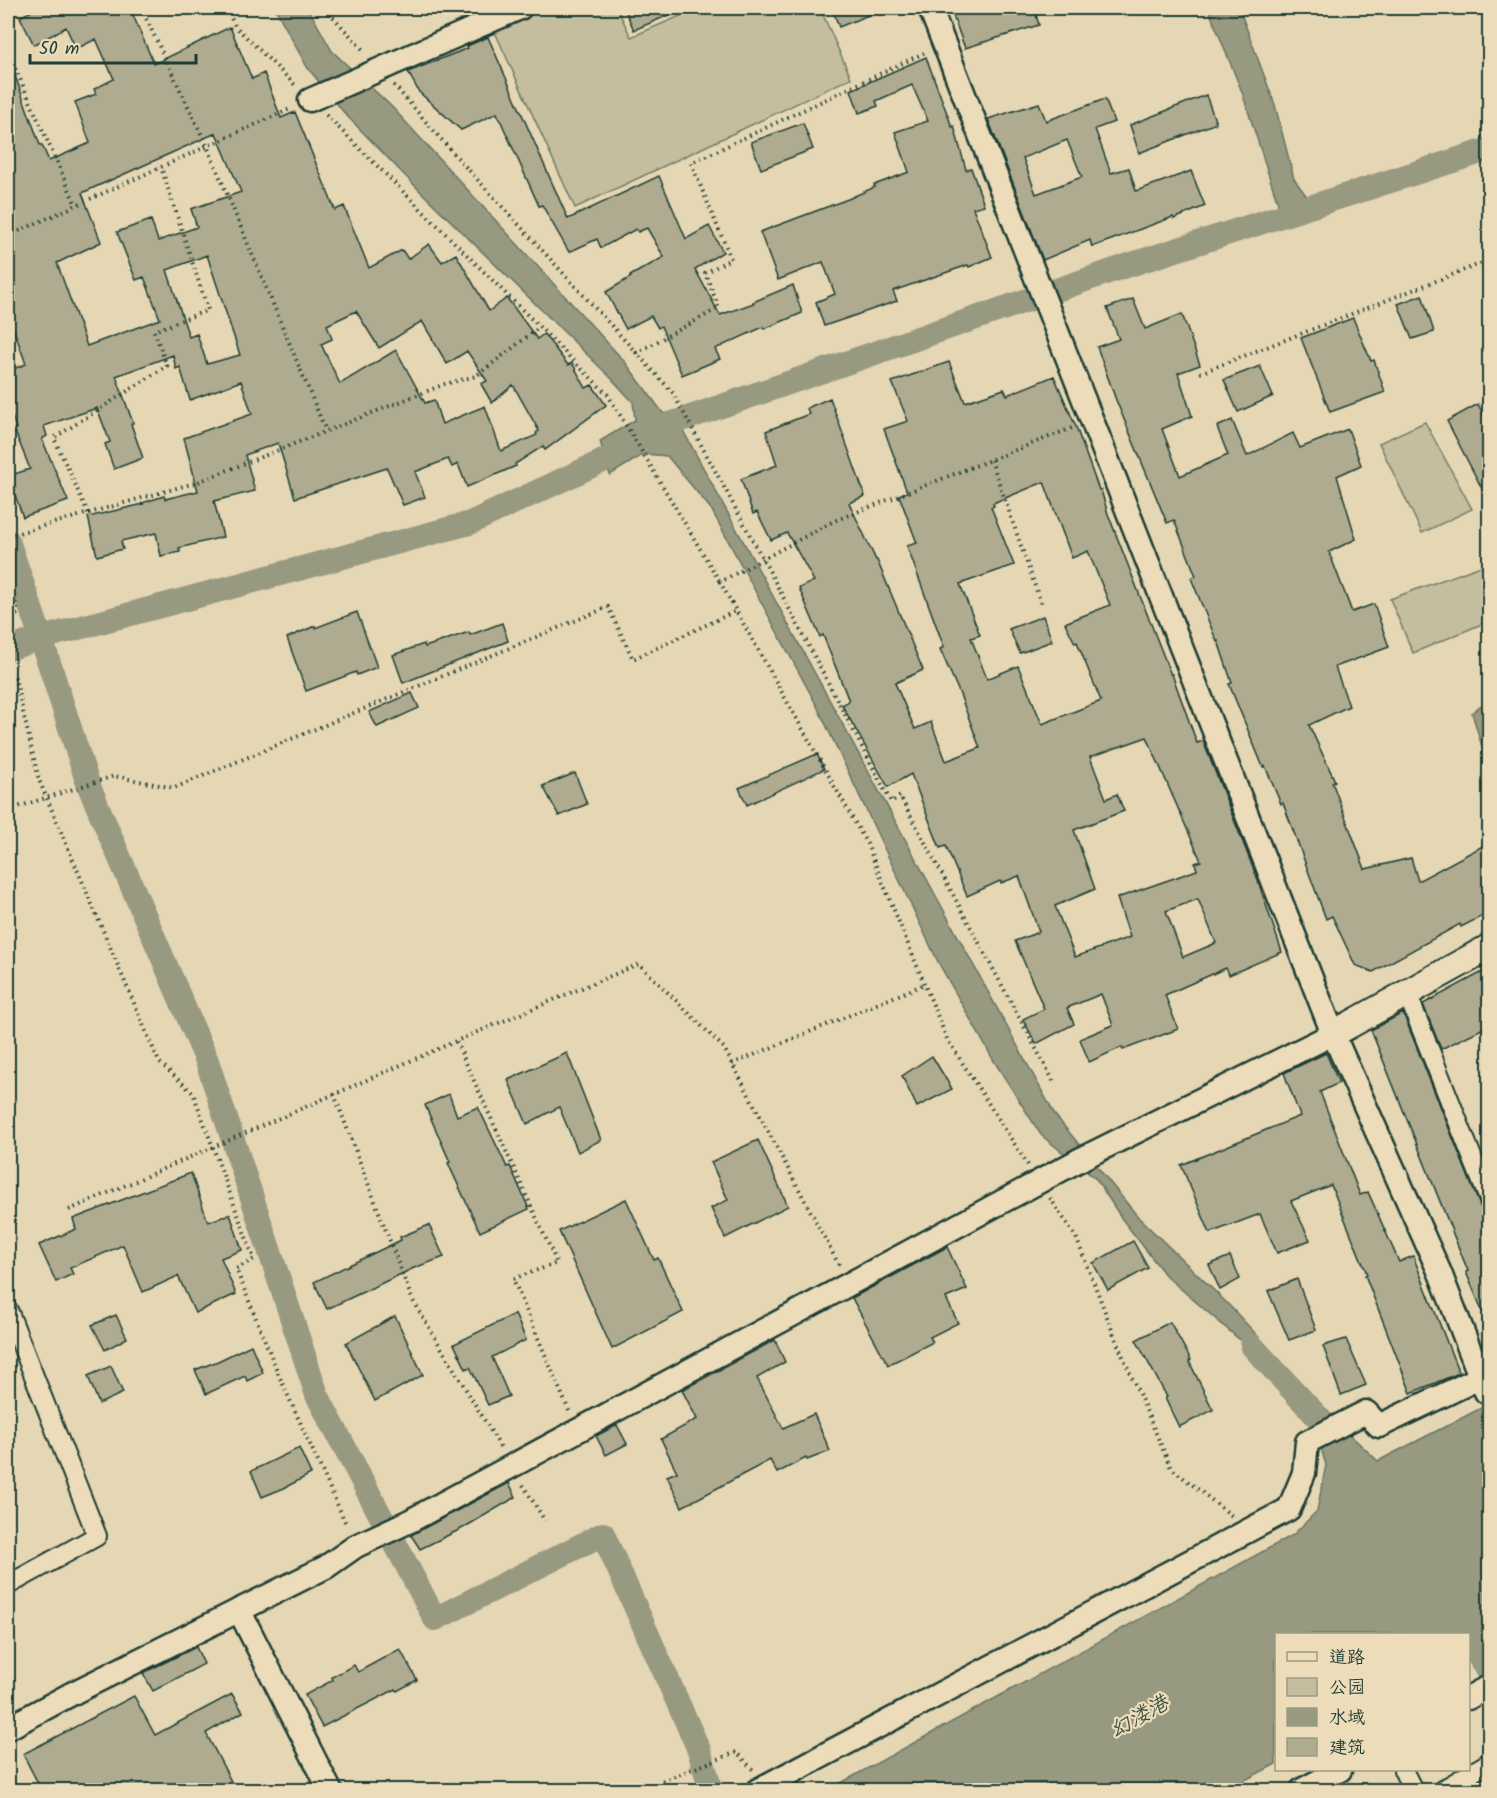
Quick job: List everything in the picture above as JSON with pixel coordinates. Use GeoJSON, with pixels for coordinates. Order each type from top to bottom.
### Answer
{"type":"FeatureCollection","features":[{"type":"Feature","properties":{"kind":"main road"},"geometry":{"type":"LineString","coordinates":[[1333,1034],[1490,947]]}},
{"type":"Feature","properties":{"kind":"street"},"geometry":{"type":"LineString","coordinates":[[310,100],[520,8]]}},
{"type":"Feature","properties":{"kind":"street"},"geometry":{"type":"LineString","coordinates":[[762,1788],[1290,1509],[1304,1473],[1307,1442],[1366,1412],[1379,1426],[1487,1389],[1440,1273],[1333,1034],[930,8]]}},
{"type":"Feature","properties":{"kind":"street"},"geometry":{"type":"LineString","coordinates":[[1407,993],[1490,1202]]}},
{"type":"Feature","properties":{"kind":"street"},"geometry":{"type":"LineString","coordinates":[[8,1728],[326,1566],[356,1546],[410,1521],[1083,1158],[1333,1034]]}},
{"type":"Feature","properties":{"kind":"street"},"geometry":{"type":"LineString","coordinates":[[8,1310],[97,1536],[8,1585]]}},
{"type":"Feature","properties":{"kind":"street"},"geometry":{"type":"LineString","coordinates":[[239,1610],[330,1791]]}},
{"type":"Feature","properties":{"kind":"street"},"geometry":{"type":"LineString","coordinates":[[1470,1697],[1490,1686]]}},
{"type":"Feature","properties":{"kind":"street"},"geometry":{"type":"LineString","coordinates":[[8,1719],[75,1692]]}},
{"type":"Feature","properties":{"kind":"street"},"geometry":{"type":"LineString","coordinates":[[1442,1791],[1490,1762]]}},
{"type":"Feature","properties":{"kind":"street"},"geometry":{"type":"LineString","coordinates":[[1302,1791],[1338,1771]]}},
{"type":"Feature","properties":{"kind":"street"},"geometry":{"type":"LineString","coordinates":[[1403,1771],[1413,1791]]}},
{"type":"Feature","properties":{"kind":"path"},"geometry":{"type":"LineString","coordinates":[[141,8],[207,147],[326,431]]}},
{"type":"Feature","properties":{"kind":"path"},"geometry":{"type":"LineString","coordinates":[[226,8],[235,26],[608,395],[720,582],[867,844],[948,1039],[1076,1237],[1118,1345],[1171,1468],[1250,1530]]}},
{"type":"Feature","properties":{"kind":"path"},"geometry":{"type":"LineString","coordinates":[[325,8],[454,154],[673,393],[891,802],[900,796],[1055,1084]]}},
{"type":"Feature","properties":{"kind":"path"},"geometry":{"type":"LineString","coordinates":[[636,353],[719,308],[705,273],[731,259],[692,163],[944,44]]}},
{"type":"Feature","properties":{"kind":"path"},"geometry":{"type":"LineString","coordinates":[[8,52],[76,205]]}},
{"type":"Feature","properties":{"kind":"path"},"geometry":{"type":"LineString","coordinates":[[8,236],[310,100]]}},
{"type":"Feature","properties":{"kind":"path"},"geometry":{"type":"LineString","coordinates":[[88,513],[54,438],[167,366],[154,331],[208,310],[161,167]]}},
{"type":"Feature","properties":{"kind":"path"},"geometry":{"type":"LineString","coordinates":[[1200,373],[1490,260]]}},
{"type":"Feature","properties":{"kind":"path"},"geometry":{"type":"LineString","coordinates":[[8,536],[198,482],[445,384],[476,376],[540,327]]}},
{"type":"Feature","properties":{"kind":"path"},"geometry":{"type":"LineString","coordinates":[[720,582],[834,521],[1092,420]]}},
{"type":"Feature","properties":{"kind":"path"},"geometry":{"type":"LineString","coordinates":[[991,460],[1041,603]]}},
{"type":"Feature","properties":{"kind":"path"},"geometry":{"type":"LineString","coordinates":[[8,586],[18,614],[8,619]]}},
{"type":"Feature","properties":{"kind":"path"},"geometry":{"type":"LineString","coordinates":[[8,810],[114,776],[174,788],[608,607],[633,659],[736,611]]}},
{"type":"Feature","properties":{"kind":"path"},"geometry":{"type":"LineString","coordinates":[[8,676],[15,678],[39,780],[159,1062],[193,1093],[254,1259],[236,1269],[279,1378],[356,1546]]}},
{"type":"Feature","properties":{"kind":"path"},"geometry":{"type":"LineString","coordinates":[[69,1210],[456,1041],[639,964],[724,1048],[849,1284]]}},
{"type":"Feature","properties":{"kind":"path"},"geometry":{"type":"LineString","coordinates":[[732,1064],[925,984]]}},
{"type":"Feature","properties":{"kind":"path"},"geometry":{"type":"LineString","coordinates":[[456,1041],[557,1263],[513,1279],[577,1431]]}},
{"type":"Feature","properties":{"kind":"path"},"geometry":{"type":"LineString","coordinates":[[334,1094],[412,1299],[545,1521]]}},
{"type":"Feature","properties":{"kind":"path"},"geometry":{"type":"LineString","coordinates":[[662,1791],[659,1782],[736,1752],[762,1788]]}},
{"type":"Feature","properties":{"kind":"green space"},"geometry":{"type":"Polygon","coordinates":[[[545,8],[617,8],[631,37],[699,8],[820,8],[851,78],[575,208],[494,30],[545,8]]]}},
{"type":"Feature","properties":{"kind":"green space"},"geometry":{"type":"Polygon","coordinates":[[[1425,422],[1472,509],[1422,533],[1379,443],[1425,422]]]}},
{"type":"Feature","properties":{"kind":"green space"},"geometry":{"type":"Polygon","coordinates":[[[1489,563],[1489,621],[1413,653],[1390,599],[1489,563]]]}},
{"type":"Feature","properties":{"kind":"water","name":"幻溇港"},"geometry":{"type":"Polygon","coordinates":[[[275,8],[308,8],[332,51],[391,106],[625,362],[663,413],[674,414],[1055,1115],[1139,1218],[1226,1302],[1348,1433],[1378,1461],[1489,1404],[1489,1651],[1470,1661],[1470,1633],[1275,1633],[1275,1765],[1226,1790],[828,1790],[1293,1535],[1317,1511],[1326,1465],[1306,1397],[1166,1276],[1122,1219],[1097,1180],[1041,1135],[994,1061],[938,962],[817,706],[711,509],[667,456],[644,454],[610,475],[600,441],[635,420],[633,402],[346,115],[307,67],[275,8]]]}},
{"type":"Feature","properties":{"kind":"water"},"geometry":{"type":"Polygon","coordinates":[[[1208,8],[1239,8],[1275,105],[1294,179],[1313,205],[1282,216],[1242,92],[1208,8]]]}},
{"type":"Feature","properties":{"kind":"water"},"geometry":{"type":"Polygon","coordinates":[[[1490,705],[1489,755],[1483,750],[1472,713],[1480,706],[1490,705]]]}},
{"type":"Feature","properties":{"kind":"building"},"geometry":{"type":"Polygon","coordinates":[[[37,8],[130,8],[154,64],[230,27],[252,79],[264,73],[281,118],[295,112],[335,210],[344,206],[369,268],[402,250],[408,259],[429,244],[442,262],[456,254],[489,311],[507,298],[537,339],[544,334],[568,365],[572,363],[586,388],[592,385],[606,405],[545,450],[543,446],[515,464],[516,466],[467,487],[458,464],[452,467],[448,459],[415,472],[425,497],[403,505],[387,468],[295,498],[278,443],[245,455],[255,491],[214,501],[223,537],[179,548],[180,552],[161,556],[156,533],[121,541],[123,549],[97,556],[88,517],[143,504],[164,496],[165,499],[198,491],[184,438],[252,414],[241,381],[190,400],[180,367],[176,369],[173,355],[116,376],[143,458],[114,469],[105,444],[110,442],[97,408],[44,426],[47,436],[42,439],[68,501],[23,517],[8,476],[30,469],[14,429],[16,428],[8,405],[8,371],[26,364],[8,313],[8,62],[10,62],[40,145],[49,161],[90,143],[75,102],[96,94],[94,89],[114,79],[96,39],[76,49],[66,27],[34,45],[20,17],[37,8]],[[216,133],[82,193],[101,242],[57,263],[87,346],[160,319],[144,277],[136,280],[117,232],[151,220],[158,241],[197,227],[191,209],[241,192],[216,133]],[[207,255],[167,270],[189,337],[197,334],[207,364],[240,355],[207,255]],[[356,311],[327,325],[332,339],[321,344],[340,384],[396,350],[425,403],[434,400],[442,424],[485,406],[501,451],[537,435],[539,431],[513,385],[492,403],[481,384],[487,381],[467,351],[447,364],[422,321],[379,348],[356,311]]]}},
{"type":"Feature","properties":{"kind":"building"},"geometry":{"type":"Polygon","coordinates":[[[624,8],[685,8],[634,30],[624,8]]]}},
{"type":"Feature","properties":{"kind":"building"},"geometry":{"type":"Polygon","coordinates":[[[832,8],[886,8],[839,27],[832,8]]]}},
{"type":"Feature","properties":{"kind":"building"},"geometry":{"type":"Polygon","coordinates":[[[950,8],[1034,8],[1039,25],[965,48],[950,8]]]}},
{"type":"Feature","properties":{"kind":"building"},"geometry":{"type":"Polygon","coordinates":[[[488,37],[568,219],[659,176],[686,239],[709,226],[723,252],[695,269],[720,315],[754,303],[793,285],[802,313],[764,329],[763,327],[715,349],[720,359],[682,375],[661,326],[658,328],[651,316],[626,329],[606,292],[664,257],[647,228],[638,232],[636,229],[601,248],[597,239],[569,252],[542,205],[539,206],[497,113],[461,130],[419,92],[408,72],[468,48],[467,46],[488,37]]]}},
{"type":"Feature","properties":{"kind":"building"},"geometry":{"type":"Polygon","coordinates":[[[926,57],[952,127],[954,126],[966,170],[971,168],[984,205],[973,208],[992,257],[969,267],[968,265],[893,291],[897,301],[824,326],[816,302],[835,294],[823,262],[778,280],[760,232],[848,199],[875,187],[874,185],[909,172],[895,132],[928,121],[912,85],[876,101],[878,106],[859,113],[851,90],[926,57]]]}},
{"type":"Feature","properties":{"kind":"building"},"geometry":{"type":"Polygon","coordinates":[[[1206,95],[1216,123],[1139,153],[1130,125],[1206,95]]]}},
{"type":"Feature","properties":{"kind":"building"},"geometry":{"type":"Polygon","coordinates":[[[1105,99],[1114,122],[1095,129],[1111,173],[1129,168],[1136,191],[1191,171],[1205,206],[1092,247],[1090,240],[1043,260],[988,119],[1039,103],[1046,121],[1105,99]],[[1067,140],[1023,158],[1036,194],[1082,177],[1067,140]]]}},
{"type":"Feature","properties":{"kind":"building"},"geometry":{"type":"Polygon","coordinates":[[[803,123],[813,149],[761,169],[751,142],[803,123]]]}},
{"type":"Feature","properties":{"kind":"building"},"geometry":{"type":"Polygon","coordinates":[[[1422,295],[1434,332],[1412,339],[1398,304],[1422,295]]]}},
{"type":"Feature","properties":{"kind":"building"},"geometry":{"type":"Polygon","coordinates":[[[1133,299],[1145,329],[1182,314],[1200,365],[1178,373],[1192,416],[1162,429],[1180,476],[1228,455],[1217,427],[1232,420],[1247,456],[1293,433],[1300,448],[1348,429],[1361,465],[1337,476],[1356,539],[1329,552],[1352,612],[1374,604],[1389,647],[1335,667],[1349,706],[1309,725],[1335,781],[1332,782],[1365,869],[1411,858],[1418,881],[1490,842],[1490,912],[1461,927],[1460,924],[1373,972],[1355,965],[1332,916],[1326,919],[1283,803],[1281,804],[1265,766],[1263,767],[1229,684],[1232,683],[1218,641],[1191,578],[1196,576],[1174,520],[1167,523],[1116,400],[1097,347],[1119,339],[1107,308],[1133,299]]]}},
{"type":"Feature","properties":{"kind":"building"},"geometry":{"type":"Polygon","coordinates":[[[1353,318],[1371,361],[1374,360],[1385,392],[1330,412],[1301,338],[1353,318]]]}},
{"type":"Feature","properties":{"kind":"building"},"geometry":{"type":"Polygon","coordinates":[[[949,362],[965,402],[1004,389],[1007,395],[1054,376],[1099,490],[1101,490],[1108,514],[1197,743],[1203,741],[1257,878],[1282,952],[1229,975],[1226,968],[1165,995],[1178,1029],[1123,1050],[1122,1047],[1089,1062],[1080,1039],[1113,1025],[1101,994],[1067,1008],[1074,1024],[1036,1044],[1023,1019],[1044,1009],[1015,941],[1039,932],[1019,876],[1001,883],[1000,881],[967,896],[946,846],[940,848],[911,774],[888,787],[842,705],[849,701],[823,635],[820,637],[799,588],[814,581],[787,533],[771,540],[757,512],[753,514],[741,479],[777,465],[766,431],[809,414],[807,408],[830,398],[865,496],[849,503],[877,560],[923,670],[895,683],[915,729],[931,722],[946,761],[980,748],[940,649],[944,647],[907,546],[917,543],[899,495],[907,492],[884,429],[908,421],[892,382],[949,362]],[[1044,482],[993,503],[994,506],[991,507],[1014,565],[960,584],[980,635],[971,638],[987,679],[1018,666],[1042,724],[1101,701],[1077,642],[1075,643],[1065,623],[1110,605],[1088,551],[1072,558],[1044,482]],[[1147,737],[1090,757],[1106,799],[1117,794],[1124,811],[1074,830],[1095,889],[1055,906],[1075,957],[1130,937],[1117,898],[1197,870],[1195,863],[1201,861],[1147,737]],[[1198,899],[1166,911],[1183,957],[1216,943],[1198,899]]]}},
{"type":"Feature","properties":{"kind":"building"},"geometry":{"type":"Polygon","coordinates":[[[1260,366],[1273,396],[1238,412],[1224,380],[1260,366]]]}},
{"type":"Feature","properties":{"kind":"building"},"geometry":{"type":"Polygon","coordinates":[[[1478,404],[1490,428],[1490,504],[1447,421],[1478,404]]]}},
{"type":"Feature","properties":{"kind":"building"},"geometry":{"type":"Polygon","coordinates":[[[357,612],[377,667],[357,675],[356,672],[306,691],[287,638],[357,612]]]}},
{"type":"Feature","properties":{"kind":"building"},"geometry":{"type":"Polygon","coordinates":[[[1043,616],[1052,641],[1020,653],[1009,629],[1043,616]]]}},
{"type":"Feature","properties":{"kind":"building"},"geometry":{"type":"Polygon","coordinates":[[[502,623],[508,641],[403,683],[393,655],[469,632],[470,635],[502,623]]]}},
{"type":"Feature","properties":{"kind":"building"},"geometry":{"type":"Polygon","coordinates":[[[412,693],[419,708],[377,727],[369,712],[412,693]]]}},
{"type":"Feature","properties":{"kind":"building"},"geometry":{"type":"Polygon","coordinates":[[[817,754],[824,769],[747,805],[739,788],[817,754]]]}},
{"type":"Feature","properties":{"kind":"building"},"geometry":{"type":"Polygon","coordinates":[[[575,773],[587,804],[559,816],[543,786],[575,773]]]}},
{"type":"Feature","properties":{"kind":"building"},"geometry":{"type":"Polygon","coordinates":[[[1490,968],[1490,1025],[1441,1049],[1423,1004],[1490,968]]]}},
{"type":"Feature","properties":{"kind":"building"},"geometry":{"type":"Polygon","coordinates":[[[1403,1013],[1480,1206],[1490,1225],[1490,1329],[1371,1030],[1403,1013]]]}},
{"type":"Feature","properties":{"kind":"building"},"geometry":{"type":"Polygon","coordinates":[[[567,1053],[601,1140],[578,1152],[559,1107],[527,1124],[508,1080],[567,1053]]]}},
{"type":"Feature","properties":{"kind":"building"},"geometry":{"type":"Polygon","coordinates":[[[1326,1053],[1339,1083],[1320,1092],[1360,1195],[1368,1192],[1399,1262],[1413,1256],[1459,1373],[1411,1393],[1331,1185],[1291,1201],[1310,1240],[1277,1253],[1260,1214],[1210,1233],[1181,1165],[1300,1116],[1284,1073],[1326,1053]]]}},
{"type":"Feature","properties":{"kind":"building"},"geometry":{"type":"Polygon","coordinates":[[[932,1056],[952,1089],[917,1107],[902,1076],[932,1056]]]}},
{"type":"Feature","properties":{"kind":"building"},"geometry":{"type":"Polygon","coordinates":[[[449,1094],[457,1116],[478,1107],[507,1167],[510,1166],[529,1209],[480,1232],[448,1163],[450,1162],[425,1105],[449,1094]]]}},
{"type":"Feature","properties":{"kind":"building"},"geometry":{"type":"Polygon","coordinates":[[[758,1140],[788,1206],[725,1238],[711,1208],[728,1200],[711,1162],[758,1140]]]}},
{"type":"Feature","properties":{"kind":"building"},"geometry":{"type":"Polygon","coordinates":[[[191,1173],[208,1222],[230,1214],[242,1250],[221,1258],[236,1294],[195,1313],[178,1276],[143,1292],[123,1245],[70,1268],[73,1274],[56,1282],[39,1245],[76,1229],[73,1219],[191,1173]]]}},
{"type":"Feature","properties":{"kind":"building"},"geometry":{"type":"Polygon","coordinates":[[[626,1199],[654,1260],[658,1258],[683,1312],[612,1349],[559,1231],[626,1199]]]}},
{"type":"Feature","properties":{"kind":"building"},"geometry":{"type":"Polygon","coordinates":[[[429,1225],[444,1257],[414,1268],[327,1309],[314,1282],[401,1240],[400,1237],[429,1225]]]}},
{"type":"Feature","properties":{"kind":"building"},"geometry":{"type":"Polygon","coordinates":[[[1133,1241],[1148,1268],[1108,1290],[1093,1263],[1133,1241]]]}},
{"type":"Feature","properties":{"kind":"building"},"geometry":{"type":"Polygon","coordinates":[[[947,1247],[967,1289],[946,1298],[958,1323],[930,1337],[933,1342],[888,1365],[852,1298],[947,1247]]]}},
{"type":"Feature","properties":{"kind":"building"},"geometry":{"type":"Polygon","coordinates":[[[1230,1256],[1240,1279],[1220,1290],[1209,1265],[1230,1256]]]}},
{"type":"Feature","properties":{"kind":"building"},"geometry":{"type":"Polygon","coordinates":[[[1297,1279],[1316,1330],[1289,1340],[1268,1291],[1297,1279]]]}},
{"type":"Feature","properties":{"kind":"building"},"geometry":{"type":"Polygon","coordinates":[[[515,1314],[526,1340],[492,1357],[509,1396],[488,1405],[470,1367],[466,1369],[454,1344],[515,1314]]]}},
{"type":"Feature","properties":{"kind":"building"},"geometry":{"type":"Polygon","coordinates":[[[116,1315],[127,1338],[105,1350],[92,1325],[116,1315]]]}},
{"type":"Feature","properties":{"kind":"building"},"geometry":{"type":"Polygon","coordinates":[[[395,1316],[423,1375],[375,1401],[346,1343],[395,1316]]]}},
{"type":"Feature","properties":{"kind":"building"},"geometry":{"type":"Polygon","coordinates":[[[1170,1322],[1191,1360],[1189,1361],[1213,1410],[1179,1427],[1165,1398],[1167,1397],[1136,1340],[1170,1322]]]}},
{"type":"Feature","properties":{"kind":"building"},"geometry":{"type":"Polygon","coordinates":[[[1346,1339],[1366,1385],[1341,1395],[1323,1346],[1346,1339]]]}},
{"type":"Feature","properties":{"kind":"building"},"geometry":{"type":"Polygon","coordinates":[[[775,1340],[785,1362],[757,1378],[783,1428],[814,1414],[830,1451],[807,1460],[806,1458],[777,1473],[770,1460],[682,1507],[667,1476],[677,1472],[661,1439],[697,1419],[682,1390],[775,1340]]]}},
{"type":"Feature","properties":{"kind":"building"},"geometry":{"type":"Polygon","coordinates":[[[251,1345],[263,1373],[247,1381],[245,1376],[206,1394],[195,1370],[251,1345]]]}},
{"type":"Feature","properties":{"kind":"building"},"geometry":{"type":"Polygon","coordinates":[[[111,1366],[123,1393],[99,1404],[88,1376],[111,1366]]]}},
{"type":"Feature","properties":{"kind":"building"},"geometry":{"type":"Polygon","coordinates":[[[617,1425],[627,1444],[606,1455],[596,1436],[617,1425]]]}},
{"type":"Feature","properties":{"kind":"building"},"geometry":{"type":"Polygon","coordinates":[[[299,1448],[311,1474],[262,1497],[251,1471],[299,1448]]]}},
{"type":"Feature","properties":{"kind":"building"},"geometry":{"type":"Polygon","coordinates":[[[509,1483],[516,1497],[463,1528],[420,1549],[411,1535],[509,1483]]]}},
{"type":"Feature","properties":{"kind":"building"},"geometry":{"type":"Polygon","coordinates":[[[196,1647],[204,1664],[153,1691],[143,1673],[196,1647]]]}},
{"type":"Feature","properties":{"kind":"building"},"geometry":{"type":"Polygon","coordinates":[[[400,1649],[417,1680],[322,1727],[305,1695],[333,1680],[332,1677],[354,1665],[358,1672],[400,1649]]]}},
{"type":"Feature","properties":{"kind":"building"},"geometry":{"type":"Polygon","coordinates":[[[232,1694],[243,1712],[206,1733],[236,1791],[42,1791],[23,1754],[134,1696],[155,1735],[232,1694]]]}},
{"type":"Feature","properties":{"kind":"waterway"},"geometry":{"type":"LineString","coordinates":[[8,649],[41,638],[470,523],[622,452],[664,426],[1123,267],[1490,149]]}},
{"type":"Feature","properties":{"kind":"waterway"},"geometry":{"type":"LineString","coordinates":[[8,541],[88,784],[207,1061],[317,1395],[435,1619],[603,1534],[699,1750],[711,1790]]}},
{"type":"Feature","properties":{"kind":"waterway"},"geometry":{"type":"LineString","coordinates":[[1252,1346],[1330,1431]]}},
{"type":"Feature","properties":{"kind":"waterway"},"geometry":{"type":"LineString","coordinates":[[1470,1641],[1490,1676]]}}]}
